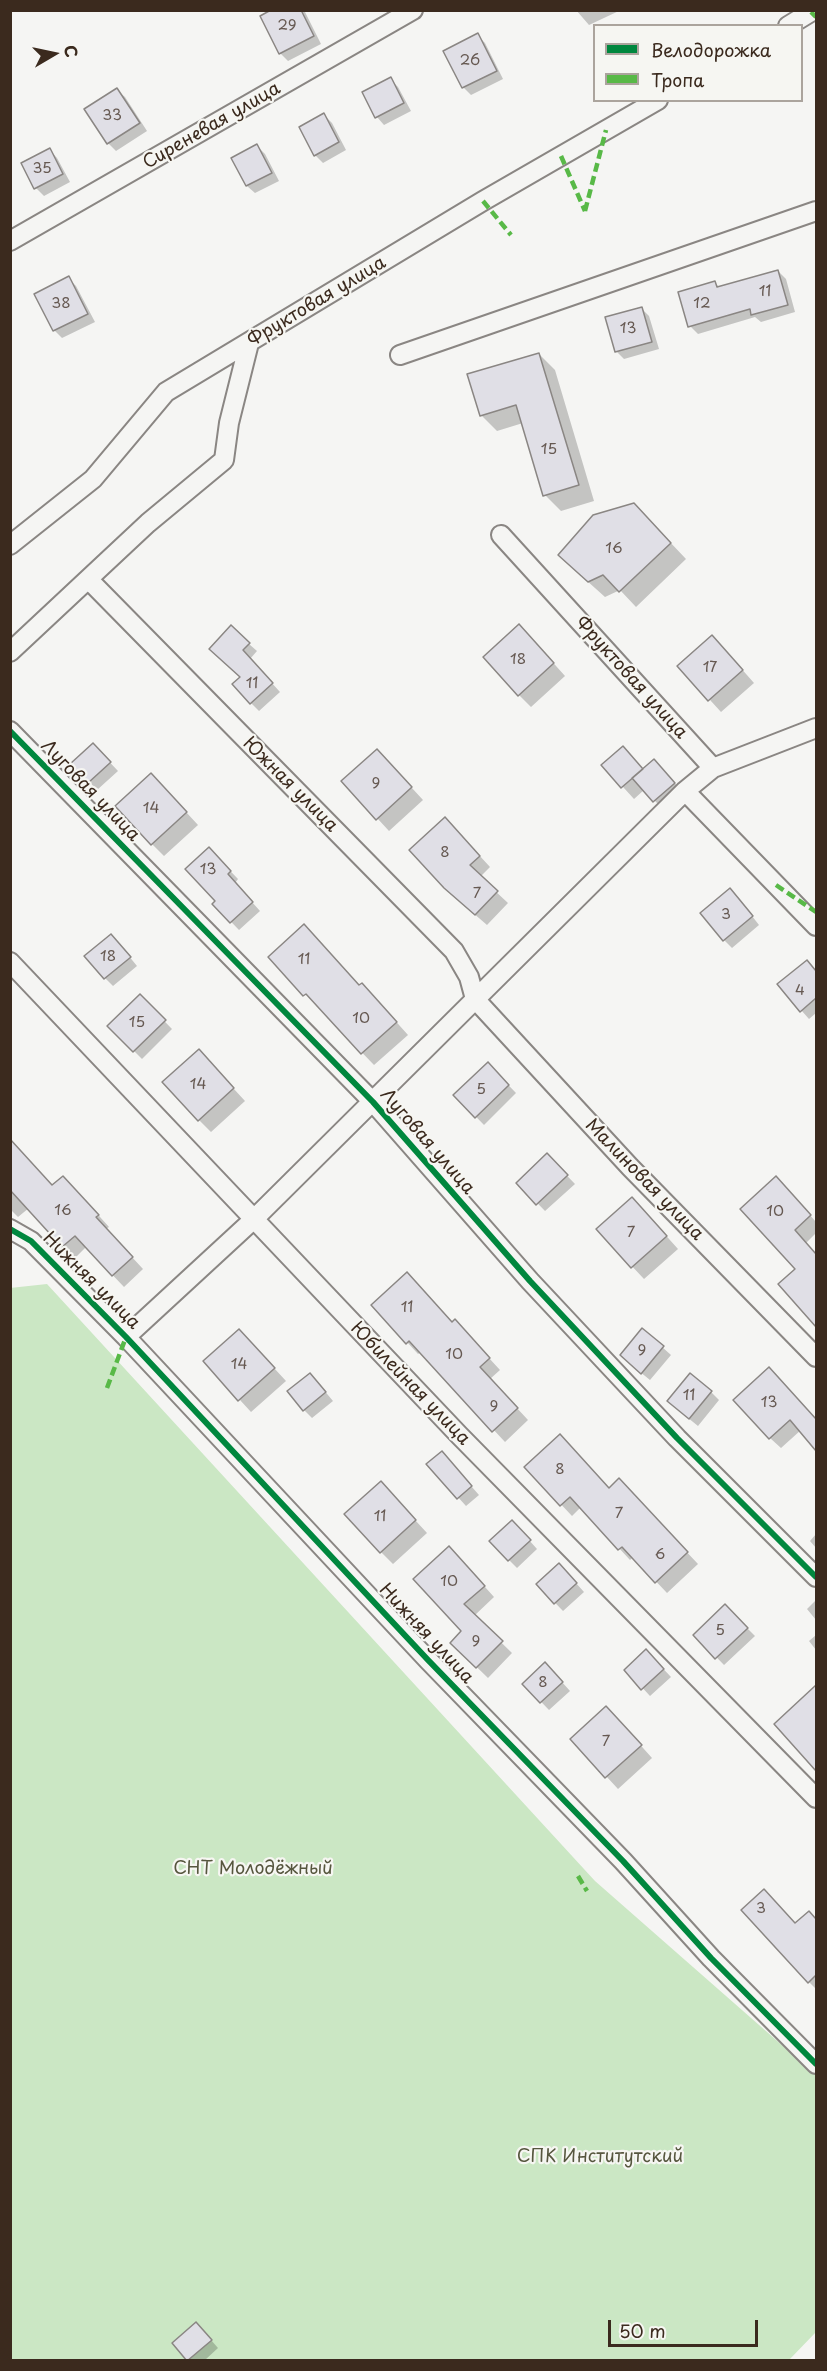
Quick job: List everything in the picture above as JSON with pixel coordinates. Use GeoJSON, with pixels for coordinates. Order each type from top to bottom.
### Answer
{"type":"FeatureCollection","features":[{"type":"Feature","properties":{"kind":"street","name":"Сиреневая улица"},"geometry":{"type":"LineString","coordinates":[[10,241],[412,10]]}},
{"type":"Feature","properties":{"kind":"street"},"geometry":{"type":"LineString","coordinates":[[791,24],[814,10]]}},
{"type":"Feature","properties":{"kind":"street","name":"Фруктовая улица"},"geometry":{"type":"LineString","coordinates":[[10,545],[93,479],[166,392],[483,201],[655,102]]}},
{"type":"Feature","properties":{"kind":"street"},"geometry":{"type":"LineString","coordinates":[[400,355],[816,211]]}},
{"type":"Feature","properties":{"kind":"street"},"geometry":{"type":"LineString","coordinates":[[10,652],[148,523],[224,460],[230,423],[249,343]]}},
{"type":"Feature","properties":{"kind":"street","name":"Фруктовая улица"},"geometry":{"type":"LineString","coordinates":[[501,535],[713,768]]}},
{"type":"Feature","properties":{"kind":"street","name":"Южная улица"},"geometry":{"type":"LineString","coordinates":[[89,580],[454,951],[469,977],[475,999]]}},
{"type":"Feature","properties":{"kind":"street"},"geometry":{"type":"LineString","coordinates":[[126,1337],[254,1219],[685,791],[713,768],[816,728]]}},
{"type":"Feature","properties":{"kind":"street","name":"Луговая улица"},"geometry":{"type":"LineString","coordinates":[[10,731],[373,1102],[538,1290],[677,1438],[816,1577]]}},
{"type":"Feature","properties":{"kind":"street"},"geometry":{"type":"LineString","coordinates":[[685,791],[816,927]]}},
{"type":"Feature","properties":{"kind":"street","name":"Юбилейная улица"},"geometry":{"type":"LineString","coordinates":[[10,962],[467,1444],[816,1798]]}},
{"type":"Feature","properties":{"kind":"street","name":"Малиновая улица"},"geometry":{"type":"LineString","coordinates":[[475,999],[630,1167],[816,1358]]}},
{"type":"Feature","properties":{"kind":"street","name":"Нижняя улица"},"geometry":{"type":"LineString","coordinates":[[10,1229],[31,1241],[126,1337],[428,1660],[623,1861],[711,1958],[816,2064]]}},
{"type":"Feature","properties":{"kind":"green space","name":"СНТ Молодёжный"},"geometry":{"type":"Polygon","coordinates":[[[47,1284],[595,1881],[816,2075],[816,2332],[789,2360],[11,2360],[10,1288],[47,1284]]]}},
{"type":"Feature","properties":{"kind":"building"},"geometry":{"type":"Polygon","coordinates":[[[271,10],[301,10],[314,36],[279,54],[260,16],[271,10]]]}},
{"type":"Feature","properties":{"kind":"building"},"geometry":{"type":"Polygon","coordinates":[[[478,33],[497,71],[462,88],[443,51],[478,33]]]}},
{"type":"Feature","properties":{"kind":"building"},"geometry":{"type":"Polygon","coordinates":[[[391,77],[404,103],[375,118],[362,92],[391,77]]]}},
{"type":"Feature","properties":{"kind":"building"},"geometry":{"type":"Polygon","coordinates":[[[117,88],[140,123],[107,144],[84,109],[117,88]]]}},
{"type":"Feature","properties":{"kind":"building"},"geometry":{"type":"Polygon","coordinates":[[[324,113],[339,142],[314,156],[299,127],[324,113]]]}},
{"type":"Feature","properties":{"kind":"building"},"geometry":{"type":"Polygon","coordinates":[[[257,144],[272,173],[246,186],[231,158],[257,144]]]}},
{"type":"Feature","properties":{"kind":"building"},"geometry":{"type":"Polygon","coordinates":[[[50,148],[63,174],[34,189],[21,163],[50,148]]]}},
{"type":"Feature","properties":{"kind":"building"},"geometry":{"type":"Polygon","coordinates":[[[778,270],[788,305],[751,315],[750,309],[688,327],[678,292],[715,281],[717,287],[778,270]]]}},
{"type":"Feature","properties":{"kind":"building"},"geometry":{"type":"Polygon","coordinates":[[[69,276],[88,314],[53,331],[34,294],[69,276]]]}},
{"type":"Feature","properties":{"kind":"building"},"geometry":{"type":"Polygon","coordinates":[[[642,307],[652,342],[615,352],[605,317],[642,307]]]}},
{"type":"Feature","properties":{"kind":"building"},"geometry":{"type":"Polygon","coordinates":[[[539,353],[579,485],[543,496],[516,405],[480,416],[467,374],[539,353]]]}},
{"type":"Feature","properties":{"kind":"building"},"geometry":{"type":"Polygon","coordinates":[[[634,503],[671,543],[619,592],[603,575],[588,582],[558,555],[593,515],[634,503]]]}},
{"type":"Feature","properties":{"kind":"building"},"geometry":{"type":"Polygon","coordinates":[[[519,624],[554,663],[518,696],[483,657],[519,624]]]}},
{"type":"Feature","properties":{"kind":"building"},"geometry":{"type":"Polygon","coordinates":[[[231,625],[250,643],[243,650],[273,683],[250,704],[232,684],[240,677],[209,649],[231,625]]]}},
{"type":"Feature","properties":{"kind":"building"},"geometry":{"type":"Polygon","coordinates":[[[712,635],[743,670],[708,701],[677,666],[712,635]]]}},
{"type":"Feature","properties":{"kind":"building"},"geometry":{"type":"Polygon","coordinates":[[[93,743],[111,762],[88,783],[70,764],[93,743]]]}},
{"type":"Feature","properties":{"kind":"building"},"geometry":{"type":"Polygon","coordinates":[[[623,746],[643,769],[621,788],[601,765],[623,746]]]}},
{"type":"Feature","properties":{"kind":"building"},"geometry":{"type":"Polygon","coordinates":[[[377,749],[412,787],[376,820],[341,781],[377,749]]]}},
{"type":"Feature","properties":{"kind":"building"},"geometry":{"type":"Polygon","coordinates":[[[654,759],[675,783],[653,802],[632,778],[654,759]]]}},
{"type":"Feature","properties":{"kind":"building"},"geometry":{"type":"Polygon","coordinates":[[[151,773],[187,812],[151,845],[115,806],[151,773]]]}},
{"type":"Feature","properties":{"kind":"building"},"geometry":{"type":"Polygon","coordinates":[[[445,817],[480,856],[470,865],[498,891],[475,915],[444,888],[409,850],[445,817]]]}},
{"type":"Feature","properties":{"kind":"building"},"geometry":{"type":"Polygon","coordinates":[[[209,847],[231,871],[228,874],[253,902],[230,923],[212,904],[215,901],[185,869],[209,847]]]}},
{"type":"Feature","properties":{"kind":"building"},"geometry":{"type":"Polygon","coordinates":[[[730,888],[753,916],[723,941],[700,913],[730,888]]]}},
{"type":"Feature","properties":{"kind":"building"},"geometry":{"type":"Polygon","coordinates":[[[304,924],[359,985],[362,983],[397,1022],[361,1054],[306,994],[303,996],[268,957],[304,924]]]}},
{"type":"Feature","properties":{"kind":"building"},"geometry":{"type":"Polygon","coordinates":[[[111,934],[131,957],[104,979],[84,956],[111,934]]]}},
{"type":"Feature","properties":{"kind":"building"},"geometry":{"type":"Polygon","coordinates":[[[807,960],[816,971],[816,998],[800,1012],[777,984],[807,960]]]}},
{"type":"Feature","properties":{"kind":"building"},"geometry":{"type":"Polygon","coordinates":[[[140,994],[166,1020],[133,1052],[107,1026],[140,994]]]}},
{"type":"Feature","properties":{"kind":"building"},"geometry":{"type":"Polygon","coordinates":[[[199,1049],[234,1088],[198,1121],[162,1082],[199,1049]]]}},
{"type":"Feature","properties":{"kind":"building"},"geometry":{"type":"Polygon","coordinates":[[[488,1062],[509,1085],[475,1118],[453,1095],[488,1062]]]}},
{"type":"Feature","properties":{"kind":"building"},"geometry":{"type":"Polygon","coordinates":[[[10,1139],[52,1185],[63,1176],[99,1215],[96,1217],[133,1257],[112,1276],[75,1236],[62,1247],[10,1190],[10,1139]]]}},
{"type":"Feature","properties":{"kind":"building"},"geometry":{"type":"Polygon","coordinates":[[[547,1153],[568,1175],[536,1205],[516,1183],[547,1153]]]}},
{"type":"Feature","properties":{"kind":"building"},"geometry":{"type":"Polygon","coordinates":[[[776,1176],[811,1215],[795,1230],[816,1254],[816,1327],[778,1284],[795,1269],[740,1209],[776,1176]]]}},
{"type":"Feature","properties":{"kind":"building"},"geometry":{"type":"Polygon","coordinates":[[[632,1197],[667,1236],[631,1268],[596,1229],[632,1197]]]}},
{"type":"Feature","properties":{"kind":"building"},"geometry":{"type":"Polygon","coordinates":[[[407,1272],[452,1322],[455,1319],[490,1358],[480,1367],[518,1408],[492,1432],[409,1341],[406,1344],[371,1305],[407,1272]]]}},
{"type":"Feature","properties":{"kind":"building"},"geometry":{"type":"Polygon","coordinates":[[[642,1328],[664,1346],[641,1374],[620,1355],[642,1328]]]}},
{"type":"Feature","properties":{"kind":"building"},"geometry":{"type":"Polygon","coordinates":[[[239,1329],[275,1368],[238,1401],[203,1361],[239,1329]]]}},
{"type":"Feature","properties":{"kind":"building"},"geometry":{"type":"Polygon","coordinates":[[[769,1367],[816,1419],[816,1451],[790,1420],[769,1439],[733,1400],[769,1367]]]}},
{"type":"Feature","properties":{"kind":"building"},"geometry":{"type":"Polygon","coordinates":[[[310,1373],[326,1392],[303,1411],[287,1391],[310,1373]]]}},
{"type":"Feature","properties":{"kind":"building"},"geometry":{"type":"Polygon","coordinates":[[[690,1373],[712,1391],[689,1419],[667,1401],[690,1373]]]}},
{"type":"Feature","properties":{"kind":"building"},"geometry":{"type":"Polygon","coordinates":[[[560,1434],[609,1488],[619,1478],[688,1552],[655,1583],[622,1547],[618,1550],[570,1497],[560,1506],[524,1467],[560,1434]]]}},
{"type":"Feature","properties":{"kind":"building"},"geometry":{"type":"Polygon","coordinates":[[[442,1451],[472,1486],[457,1499],[426,1464],[442,1451]]]}},
{"type":"Feature","properties":{"kind":"building"},"geometry":{"type":"Polygon","coordinates":[[[381,1481],[416,1520],[380,1553],[344,1514],[381,1481]]]}},
{"type":"Feature","properties":{"kind":"building"},"geometry":{"type":"Polygon","coordinates":[[[512,1520],[531,1540],[508,1561],[489,1541],[512,1520]]]}},
{"type":"Feature","properties":{"kind":"building"},"geometry":{"type":"Polygon","coordinates":[[[449,1546],[485,1586],[464,1604],[503,1641],[476,1668],[450,1643],[461,1631],[413,1579],[449,1546]]]}},
{"type":"Feature","properties":{"kind":"building"},"geometry":{"type":"Polygon","coordinates":[[[559,1563],[577,1583],[554,1604],[536,1584],[559,1563]]]}},
{"type":"Feature","properties":{"kind":"building"},"geometry":{"type":"Polygon","coordinates":[[[725,1604],[748,1628],[715,1659],[693,1635],[725,1604]]]}},
{"type":"Feature","properties":{"kind":"building"},"geometry":{"type":"Polygon","coordinates":[[[646,1649],[664,1669],[641,1690],[624,1670],[646,1649]]]}},
{"type":"Feature","properties":{"kind":"building"},"geometry":{"type":"Polygon","coordinates":[[[545,1662],[563,1682],[540,1703],[522,1684],[545,1662]]]}},
{"type":"Feature","properties":{"kind":"building"},"geometry":{"type":"Polygon","coordinates":[[[816,1685],[816,1771],[774,1724],[816,1685]]]}},
{"type":"Feature","properties":{"kind":"building"},"geometry":{"type":"Polygon","coordinates":[[[606,1706],[642,1745],[605,1778],[570,1739],[606,1706]]]}},
{"type":"Feature","properties":{"kind":"building"},"geometry":{"type":"Polygon","coordinates":[[[764,1889],[795,1923],[809,1911],[816,1919],[816,1975],[808,1983],[741,1910],[764,1889]]]}},
{"type":"Feature","properties":{"kind":"building"},"geometry":{"type":"Polygon","coordinates":[[[196,2322],[212,2340],[187,2361],[172,2343],[196,2322]]]}},
{"type":"Feature","properties":{"kind":"marked path"},"geometry":{"type":"LineString","coordinates":[[811,12],[816,17]]}},
{"type":"Feature","properties":{"kind":"marked path"},"geometry":{"type":"LineString","coordinates":[[585,211],[606,130]]}},
{"type":"Feature","properties":{"kind":"marked path"},"geometry":{"type":"LineString","coordinates":[[561,156],[585,211]]}},
{"type":"Feature","properties":{"kind":"marked path"},"geometry":{"type":"LineString","coordinates":[[483,201],[511,235]]}},
{"type":"Feature","properties":{"kind":"marked path"},"geometry":{"type":"LineString","coordinates":[[776,885],[816,912]]}},
{"type":"Feature","properties":{"kind":"marked path"},"geometry":{"type":"LineString","coordinates":[[107,1388],[126,1337]]}},
{"type":"Feature","properties":{"kind":"marked path"},"geometry":{"type":"LineString","coordinates":[[578,1876],[587,1891]]}},
{"type":"Feature","properties":{"kind":"cycle path"},"geometry":{"type":"LineString","coordinates":[[10,731],[373,1102],[530,1281],[677,1438],[816,1577]]}},
{"type":"Feature","properties":{"kind":"cycle path"},"geometry":{"type":"LineString","coordinates":[[10,1229],[31,1241],[126,1337],[428,1660],[623,1861],[711,1958],[816,2064]]}},
{"type":"Feature","properties":{"kind":"park label","name":"СПК Институтский"},"geometry":{"type":"Point","coordinates":[600,2157]}}]}
